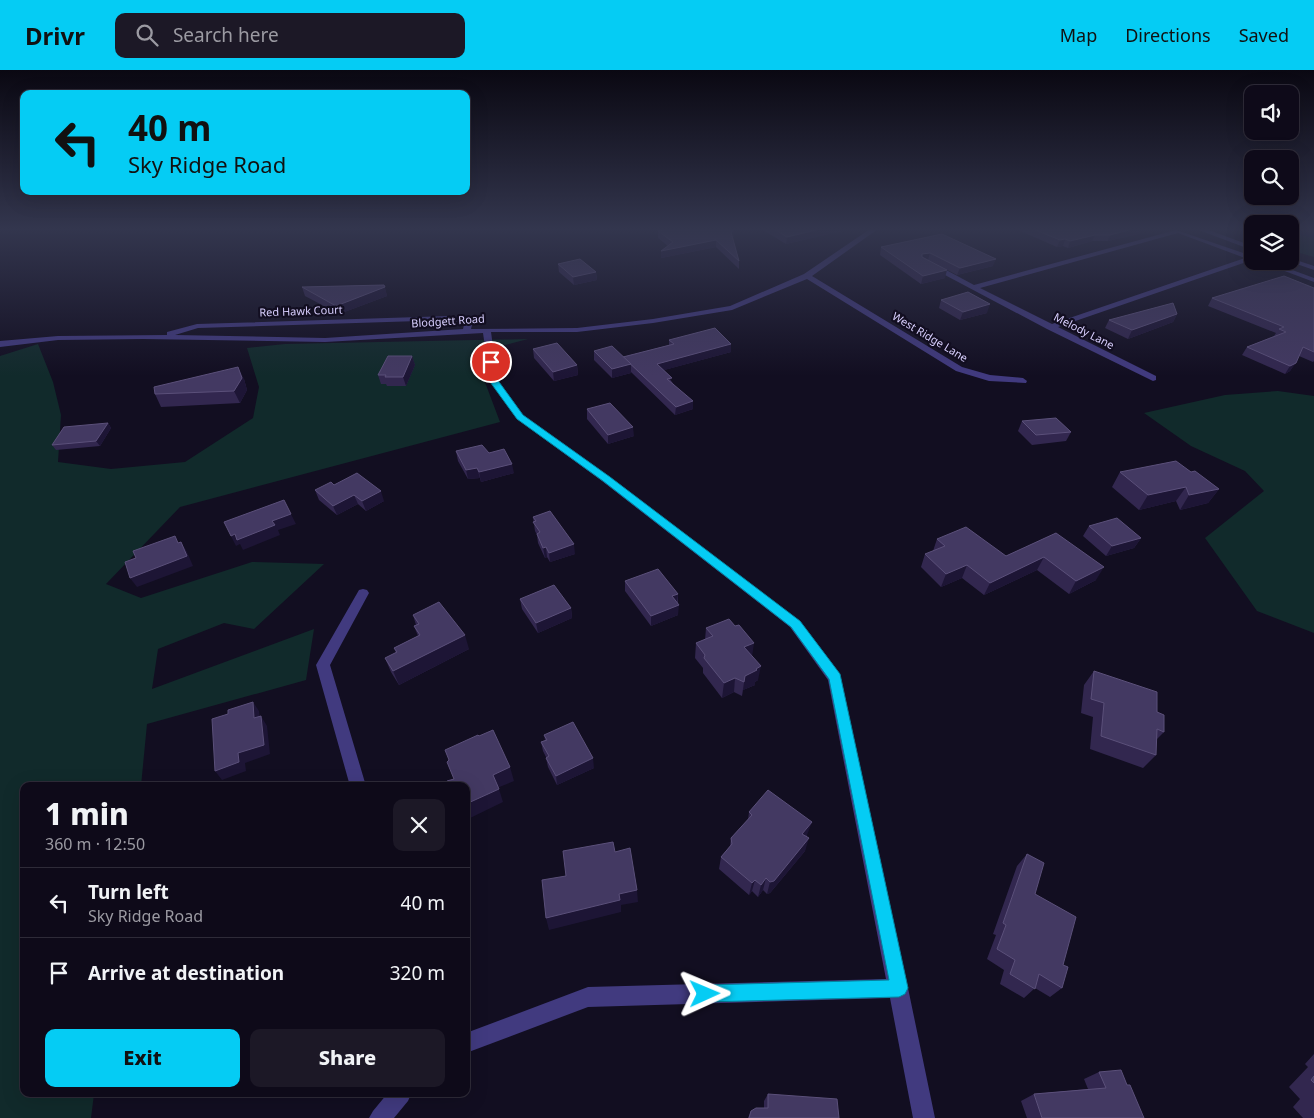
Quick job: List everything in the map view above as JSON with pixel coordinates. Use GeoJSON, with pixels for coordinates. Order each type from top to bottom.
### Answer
{"type":"FeatureCollection","features":[{"type":"Feature","properties":{"kind":"street","name":"Blodgett Road"},"geometry":{"type":"LineString","coordinates":[[0,344],[58,338],[158,337],[324,340],[487,330],[586,329],[732,308],[803,278]]}},
{"type":"Feature","properties":{"kind":"street","name":"West Ridge Lane"},"geometry":{"type":"LineString","coordinates":[[810,278],[959,369],[989,378],[1023,381]]}},
{"type":"Feature","properties":{"kind":"street","name":"Melody Lane"},"geometry":{"type":"LineString","coordinates":[[955,278],[1153,378]]}},
{"type":"Feature","properties":{"kind":"street"},"geometry":{"type":"LineString","coordinates":[[974,287],[1007,278]]}},
{"type":"Feature","properties":{"kind":"street"},"geometry":{"type":"LineString","coordinates":[[1050,327],[1194,278]]}},
{"type":"Feature","properties":{"kind":"street","name":"Red Hawk Court"},"geometry":{"type":"LineString","coordinates":[[158,337],[197,326],[450,318],[463,320],[468,325],[467,331]]}},
{"type":"Feature","properties":{"kind":"street"},"geometry":{"type":"LineString","coordinates":[[487,330],[491,362],[490,375],[520,417],[606,479],[795,624],[836,678],[924,1118]]}},
{"type":"Feature","properties":{"kind":"street"},"geometry":{"type":"LineString","coordinates":[[357,782],[323,665],[363,593]]}},
{"type":"Feature","properties":{"kind":"street"},"geometry":{"type":"LineString","coordinates":[[470,1041],[588,997],[899,988]]}},
{"type":"Feature","properties":{"kind":"street"},"geometry":{"type":"LineString","coordinates":[[380,1118],[398,1097]]}},
{"type":"Feature","properties":{"kind":"green space"},"geometry":{"type":"Polygon","coordinates":[[[528,339],[474,353],[500,422],[180,507],[106,584],[141,598],[252,562],[324,564],[254,629],[224,623],[158,649],[152,689],[314,629],[306,680],[147,724],[141,782],[20,782],[20,1097],[94,1097],[91,1118],[0,1118],[0,356],[38,344],[53,382],[61,415],[58,462],[111,469],[185,462],[253,418],[259,387],[247,348],[285,344],[528,339]]]}},
{"type":"Feature","properties":{"kind":"green space"},"geometry":{"type":"Polygon","coordinates":[[[1278,391],[1314,396],[1314,633],[1257,611],[1205,538],[1264,491],[1245,471],[1191,446],[1144,413],[1225,395],[1278,391]]]}},
{"type":"Feature","properties":{"kind":"building"},"geometry":{"type":"Polygon","coordinates":[[[1278,278],[1289,278],[1314,288],[1314,352],[1303,347],[1296,363],[1290,366],[1247,347],[1286,332],[1279,329],[1284,327],[1212,298],[1278,278]]]}},
{"type":"Feature","properties":{"kind":"building"},"geometry":{"type":"Polygon","coordinates":[[[384,285],[385,287],[336,306],[302,287],[384,285]]]}},
{"type":"Feature","properties":{"kind":"building"},"geometry":{"type":"Polygon","coordinates":[[[968,292],[990,304],[963,312],[941,300],[968,292]]]}},
{"type":"Feature","properties":{"kind":"building"},"geometry":{"type":"Polygon","coordinates":[[[1173,303],[1177,314],[1132,330],[1109,320],[1173,303]]]}},
{"type":"Feature","properties":{"kind":"building"},"geometry":{"type":"Polygon","coordinates":[[[715,328],[731,344],[657,364],[672,378],[667,379],[693,401],[676,407],[623,357],[674,344],[669,340],[715,328]]]}},
{"type":"Feature","properties":{"kind":"building"},"geometry":{"type":"Polygon","coordinates":[[[557,343],[577,365],[553,372],[533,349],[557,343]]]}},
{"type":"Feature","properties":{"kind":"building"},"geometry":{"type":"Polygon","coordinates":[[[612,346],[631,364],[612,369],[594,351],[612,346]]]}},
{"type":"Feature","properties":{"kind":"building"},"geometry":{"type":"Polygon","coordinates":[[[388,356],[412,356],[403,377],[378,375],[388,356]]]}},
{"type":"Feature","properties":{"kind":"building"},"geometry":{"type":"Polygon","coordinates":[[[238,367],[242,378],[234,391],[155,394],[154,387],[238,367]]]}},
{"type":"Feature","properties":{"kind":"building"},"geometry":{"type":"Polygon","coordinates":[[[610,403],[633,427],[608,435],[587,409],[610,403]]]}},
{"type":"Feature","properties":{"kind":"building"},"geometry":{"type":"Polygon","coordinates":[[[1056,418],[1071,432],[1036,435],[1022,421],[1056,418]]]}},
{"type":"Feature","properties":{"kind":"building"},"geometry":{"type":"Polygon","coordinates":[[[108,423],[96,441],[52,445],[64,427],[108,423]]]}},
{"type":"Feature","properties":{"kind":"building"},"geometry":{"type":"Polygon","coordinates":[[[482,445],[489,453],[504,449],[512,464],[479,472],[477,468],[466,470],[456,451],[482,445]]]}},
{"type":"Feature","properties":{"kind":"building"},"geometry":{"type":"Polygon","coordinates":[[[1176,461],[1191,472],[1195,471],[1219,489],[1189,495],[1186,487],[1148,495],[1120,472],[1176,461]]]}},
{"type":"Feature","properties":{"kind":"building"},"geometry":{"type":"Polygon","coordinates":[[[357,473],[381,491],[362,501],[354,495],[333,506],[315,490],[331,482],[334,485],[357,473]]]}},
{"type":"Feature","properties":{"kind":"building"},"geometry":{"type":"Polygon","coordinates":[[[284,500],[291,514],[272,521],[275,525],[237,540],[235,534],[231,536],[224,522],[284,500]]]}},
{"type":"Feature","properties":{"kind":"building"},"geometry":{"type":"Polygon","coordinates":[[[550,511],[574,544],[549,553],[546,547],[543,548],[537,534],[540,532],[533,522],[536,521],[533,517],[550,511]]]}},
{"type":"Feature","properties":{"kind":"building"},"geometry":{"type":"Polygon","coordinates":[[[1117,518],[1141,538],[1112,546],[1089,526],[1117,518]]]}},
{"type":"Feature","properties":{"kind":"building"},"geometry":{"type":"Polygon","coordinates":[[[966,527],[1006,556],[1056,533],[1104,567],[1076,581],[1044,557],[990,583],[967,565],[946,574],[925,554],[945,546],[937,539],[966,527]]]}},
{"type":"Feature","properties":{"kind":"building"},"geometry":{"type":"Polygon","coordinates":[[[175,536],[178,543],[181,542],[187,556],[130,578],[125,562],[136,558],[133,551],[175,536]]]}},
{"type":"Feature","properties":{"kind":"building"},"geometry":{"type":"Polygon","coordinates":[[[658,569],[678,594],[672,596],[679,605],[651,616],[625,581],[658,569]]]}},
{"type":"Feature","properties":{"kind":"building"},"geometry":{"type":"Polygon","coordinates":[[[554,585],[571,608],[536,623],[520,599],[554,585]]]}},
{"type":"Feature","properties":{"kind":"building"},"geometry":{"type":"Polygon","coordinates":[[[439,602],[465,635],[393,671],[385,658],[397,652],[394,648],[420,635],[414,626],[419,624],[413,615],[439,602]]]}},
{"type":"Feature","properties":{"kind":"building"},"geometry":{"type":"Polygon","coordinates":[[[729,619],[735,626],[739,625],[754,643],[744,647],[761,666],[745,676],[744,682],[735,678],[724,683],[704,658],[705,655],[696,643],[713,636],[706,628],[729,619]]]}},
{"type":"Feature","properties":{"kind":"building"},"geometry":{"type":"Polygon","coordinates":[[[1094,671],[1157,692],[1157,712],[1164,715],[1164,732],[1157,729],[1156,755],[1101,736],[1104,703],[1091,699],[1094,671]]]}},
{"type":"Feature","properties":{"kind":"building"},"geometry":{"type":"Polygon","coordinates":[[[253,702],[254,718],[261,716],[264,745],[238,753],[239,762],[215,771],[212,719],[228,714],[228,710],[253,702]]]}},
{"type":"Feature","properties":{"kind":"building"},"geometry":{"type":"Polygon","coordinates":[[[573,722],[593,758],[556,776],[546,758],[549,756],[541,742],[547,740],[544,735],[573,722]]]}},
{"type":"Feature","properties":{"kind":"building"},"geometry":{"type":"Polygon","coordinates":[[[493,730],[510,767],[493,775],[499,789],[470,802],[470,782],[447,782],[454,779],[447,762],[449,760],[445,750],[493,730]]]}},
{"type":"Feature","properties":{"kind":"building"},"geometry":{"type":"Polygon","coordinates":[[[768,790],[812,822],[802,834],[809,838],[774,881],[770,882],[766,878],[761,885],[755,880],[752,883],[721,857],[732,844],[731,838],[752,815],[749,812],[768,790]]]}},
{"type":"Feature","properties":{"kind":"building"},"geometry":{"type":"Polygon","coordinates":[[[613,842],[615,852],[630,848],[637,890],[619,894],[620,900],[546,918],[542,880],[566,876],[563,851],[613,842]]]}},
{"type":"Feature","properties":{"kind":"building"},"geometry":{"type":"Polygon","coordinates":[[[1027,854],[1044,863],[1035,894],[1076,917],[1063,965],[1068,967],[1062,988],[1039,974],[1035,989],[1010,974],[1015,960],[997,949],[1006,925],[1003,923],[1027,854]]]}},
{"type":"Feature","properties":{"kind":"building"},"geometry":{"type":"Polygon","coordinates":[[[1121,1070],[1127,1085],[1130,1085],[1144,1118],[1042,1118],[1034,1094],[1106,1088],[1099,1072],[1121,1070]]]}},
{"type":"Feature","properties":{"kind":"building"},"geometry":{"type":"Polygon","coordinates":[[[768,1094],[837,1099],[839,1118],[749,1118],[751,1111],[756,1108],[768,1108],[768,1094]]]}},
{"type":"Feature","properties":{"kind":"route"},"geometry":{"type":"LineString","coordinates":[[491,362],[490,375],[520,417],[606,479],[795,624],[836,678],[899,988],[705,994]]}}]}
